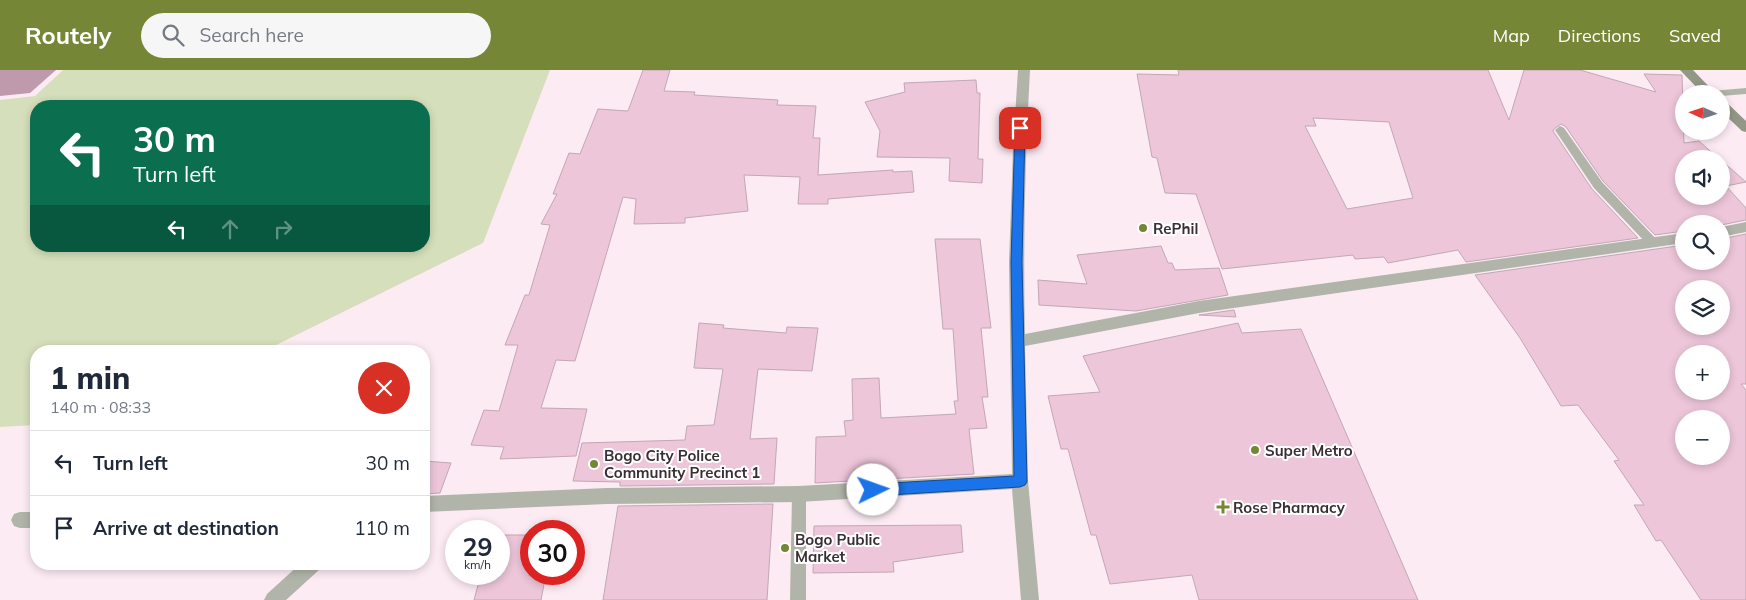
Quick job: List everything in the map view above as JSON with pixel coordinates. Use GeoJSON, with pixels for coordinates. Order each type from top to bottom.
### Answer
{"type":"FeatureCollection","features":[{"type":"Feature","properties":{"kind":"street"},"geometry":{"type":"LineString","coordinates":[[1024,70],[1019,148],[1016,262],[1020,482],[1030,600]]}},
{"type":"Feature","properties":{"kind":"street"},"geometry":{"type":"LineString","coordinates":[[1686,70],[1702,85]]}},
{"type":"Feature","properties":{"kind":"street"},"geometry":{"type":"LineString","coordinates":[[1730,113],[1746,128]]}},
{"type":"Feature","properties":{"kind":"street"},"geometry":{"type":"LineString","coordinates":[[1730,231],[1746,228]]}},
{"type":"Feature","properties":{"kind":"street"},"geometry":{"type":"LineString","coordinates":[[1018,341],[1199,307],[1675,239]]}},
{"type":"Feature","properties":{"kind":"street"},"geometry":{"type":"LineString","coordinates":[[430,504],[607,496],[799,494],[1020,482]]}},
{"type":"Feature","properties":{"kind":"street"},"geometry":{"type":"LineString","coordinates":[[273,600],[306,570]]}},
{"type":"Feature","properties":{"kind":"lane"},"geometry":{"type":"LineString","coordinates":[[1730,92],[1746,91]]}},
{"type":"Feature","properties":{"kind":"lane"},"geometry":{"type":"LineString","coordinates":[[1560,130],[1598,185],[1653,243]]}},
{"type":"Feature","properties":{"kind":"lane"},"geometry":{"type":"LineString","coordinates":[[798,600],[799,494]]}},
{"type":"Feature","properties":{"kind":"green space"},"geometry":{"type":"Polygon","coordinates":[[[63,70],[550,70],[483,243],[276,345],[30,345],[30,425],[0,427],[0,100],[35,96],[63,70]]]}},
{"type":"Feature","properties":{"kind":"shaded area"},"geometry":{"type":"Polygon","coordinates":[[[0,70],[56,70],[30,93],[0,96],[0,70]]]}},
{"type":"Feature","properties":{"kind":"building"},"geometry":{"type":"Polygon","coordinates":[[[643,70],[670,70],[664,91],[695,92],[694,95],[778,100],[777,105],[816,106],[813,138],[820,138],[818,175],[893,170],[893,172],[912,171],[914,192],[828,199],[828,204],[798,204],[800,177],[744,175],[748,211],[685,218],[685,223],[634,224],[636,199],[623,197],[575,361],[556,360],[541,408],[587,409],[576,456],[500,459],[504,447],[471,445],[484,410],[499,411],[518,345],[505,345],[525,295],[529,295],[550,225],[541,224],[557,194],[553,194],[569,153],[580,154],[598,109],[628,111],[643,70]]]}},
{"type":"Feature","properties":{"kind":"building"},"geometry":{"type":"Polygon","coordinates":[[[1178,70],[1488,70],[1509,120],[1524,70],[1580,70],[1656,92],[1644,74],[1682,75],[1682,85],[1675,85],[1675,140],[1684,140],[1684,143],[1699,141],[1709,150],[1675,150],[1675,205],[1730,205],[1730,190],[1746,208],[1746,220],[1730,223],[1730,215],[1675,215],[1675,232],[1655,235],[1603,181],[1566,127],[1561,124],[1553,131],[1592,189],[1638,238],[1466,262],[1458,250],[1388,263],[1384,257],[1355,259],[1353,255],[1222,269],[1196,194],[1165,193],[1157,158],[1152,157],[1137,74],[1179,75],[1178,70]],[[1313,118],[1316,126],[1305,126],[1347,209],[1413,198],[1389,122],[1313,118]]]}},
{"type":"Feature","properties":{"kind":"building"},"geometry":{"type":"Polygon","coordinates":[[[976,80],[977,93],[980,93],[978,159],[983,159],[982,183],[949,181],[950,158],[877,157],[880,131],[865,102],[905,92],[904,83],[976,80]]]}},
{"type":"Feature","properties":{"kind":"building"},"geometry":{"type":"Polygon","coordinates":[[[1730,168],[1746,182],[1730,185],[1730,168]]]}},
{"type":"Feature","properties":{"kind":"building"},"geometry":{"type":"Polygon","coordinates":[[[1746,234],[1746,384],[1741,384],[1746,390],[1746,600],[1701,600],[1661,540],[1656,541],[1634,505],[1644,505],[1614,461],[1619,460],[1578,405],[1561,406],[1520,338],[1475,275],[1675,246],[1675,270],[1730,270],[1730,237],[1746,234]]]}},
{"type":"Feature","properties":{"kind":"building"},"geometry":{"type":"Polygon","coordinates":[[[935,239],[980,239],[991,328],[981,328],[988,397],[982,397],[987,428],[969,429],[974,474],[815,483],[816,437],[846,436],[844,421],[853,420],[852,379],[879,378],[881,418],[956,414],[954,401],[958,401],[953,329],[943,329],[935,239]]]}},
{"type":"Feature","properties":{"kind":"building"},"geometry":{"type":"Polygon","coordinates":[[[1161,246],[1168,263],[1172,263],[1175,270],[1219,268],[1228,295],[1136,311],[1039,305],[1038,280],[1087,284],[1077,255],[1161,246]]]}},
{"type":"Feature","properties":{"kind":"building"},"geometry":{"type":"Polygon","coordinates":[[[1234,310],[1236,317],[1199,315],[1234,310]]]}},
{"type":"Feature","properties":{"kind":"building"},"geometry":{"type":"Polygon","coordinates":[[[699,323],[724,325],[723,328],[786,333],[787,327],[818,328],[812,371],[758,369],[750,439],[777,438],[774,484],[620,486],[620,482],[573,481],[582,443],[685,440],[687,426],[714,425],[723,369],[694,368],[699,323]]]}},
{"type":"Feature","properties":{"kind":"building","name":"Super Metro"},"geometry":{"type":"Polygon","coordinates":[[[1238,323],[1242,333],[1301,329],[1418,600],[1199,600],[1192,575],[1110,584],[1096,535],[1091,535],[1068,449],[1061,449],[1048,396],[1100,392],[1083,356],[1238,323]]]}},
{"type":"Feature","properties":{"kind":"building"},"geometry":{"type":"Polygon","coordinates":[[[430,461],[451,463],[440,493],[430,494],[430,461]]]}},
{"type":"Feature","properties":{"kind":"building"},"geometry":{"type":"Polygon","coordinates":[[[773,504],[767,600],[603,600],[618,506],[773,504]]]}},
{"type":"Feature","properties":{"kind":"building"},"geometry":{"type":"Polygon","coordinates":[[[961,525],[963,552],[893,562],[894,572],[813,573],[814,526],[961,525]]]}},
{"type":"Feature","properties":{"kind":"building"},"geometry":{"type":"Polygon","coordinates":[[[510,535],[520,535],[520,585],[544,585],[541,600],[474,600],[478,585],[510,585],[510,535]]]}},
{"type":"Feature","properties":{"kind":"place","name":"RePhil"},"geometry":{"type":"Point","coordinates":[1143,228]}},
{"type":"Feature","properties":{"kind":"place","name":"Super Metro"},"geometry":{"type":"Point","coordinates":[1255,450]}},
{"type":"Feature","properties":{"kind":"place","name":"Bogo City Police Community Precinct 1"},"geometry":{"type":"Point","coordinates":[594,464]}},
{"type":"Feature","properties":{"kind":"place","name":"Rose Pharmacy"},"geometry":{"type":"Point","coordinates":[1223,507]}},
{"type":"Feature","properties":{"kind":"place","name":"Bogo Public Market"},"geometry":{"type":"Point","coordinates":[785,548]}},
{"type":"Feature","properties":{"kind":"route"},"geometry":{"type":"LineString","coordinates":[[873,490],[1020,482],[1016,262],[1020,128]]}}]}
